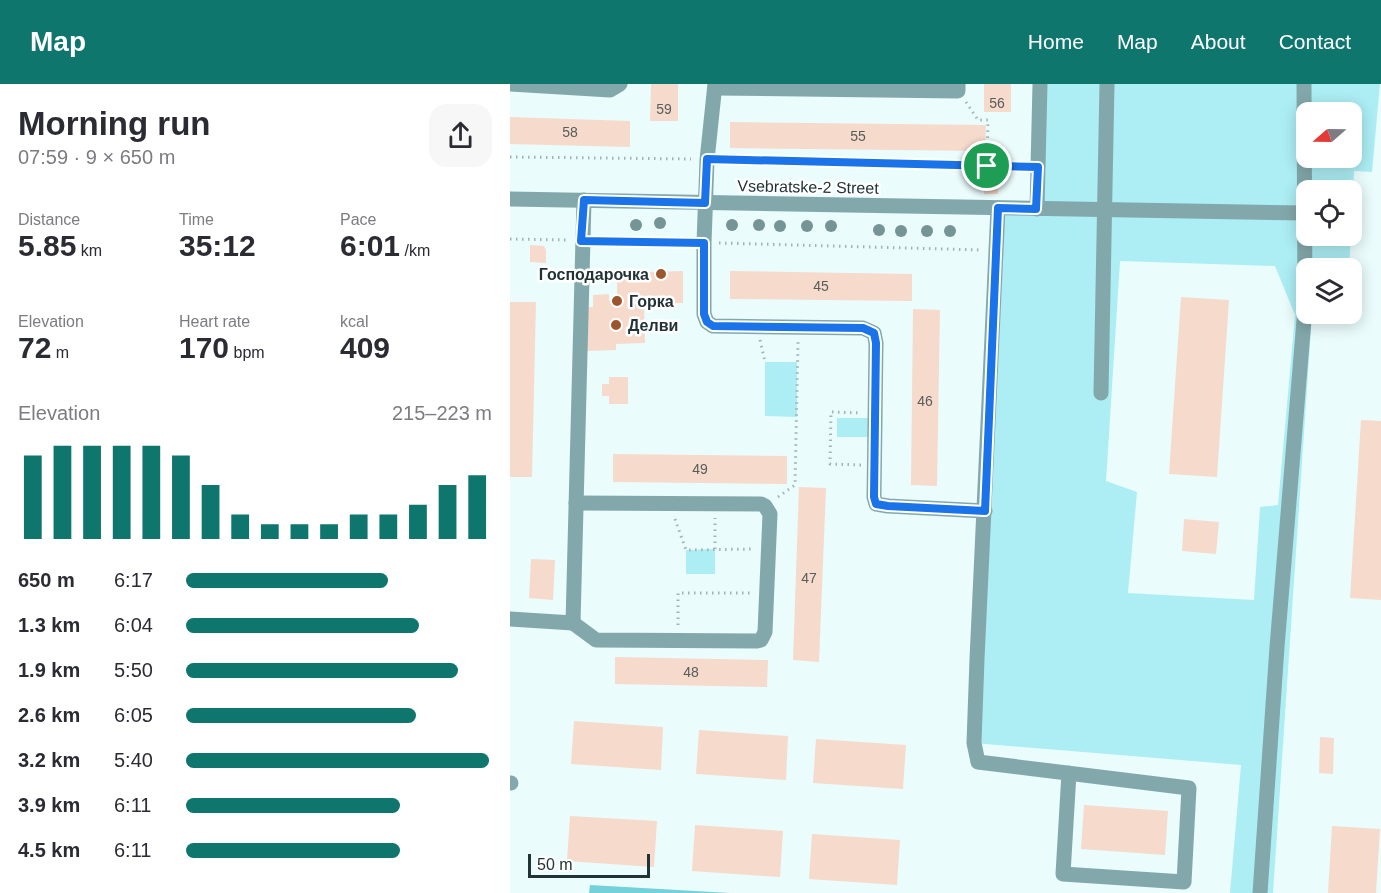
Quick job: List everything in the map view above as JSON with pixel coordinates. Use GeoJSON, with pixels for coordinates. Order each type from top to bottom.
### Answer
{"type":"FeatureCollection","features":[{"type":"Feature","properties":{"kind":"street"},"geometry":{"type":"LineString","coordinates":[[510,84],[610,90],[620,84]]}},
{"type":"Feature","properties":{"kind":"street"},"geometry":{"type":"LineString","coordinates":[[1036,209],[1040,84]]}},
{"type":"Feature","properties":{"kind":"street"},"geometry":{"type":"LineString","coordinates":[[1101,393],[1107,84]]}},
{"type":"Feature","properties":{"kind":"street"},"geometry":{"type":"LineString","coordinates":[[1304,84],[1304,180]]}},
{"type":"Feature","properties":{"kind":"street"},"geometry":{"type":"LineString","coordinates":[[958,87],[715,86],[707,159],[704,314],[707,322],[713,326],[863,328],[874,333],[876,343],[874,497],[876,504],[985,511]]}},
{"type":"Feature","properties":{"kind":"street","name":"Vsebratske-2 Street"},"geometry":{"type":"LineString","coordinates":[[510,199],[1296,213]]}},
{"type":"Feature","properties":{"kind":"street"},"geometry":{"type":"LineString","coordinates":[[573,624],[581,241],[584,200]]}},
{"type":"Feature","properties":{"kind":"street"},"geometry":{"type":"LineString","coordinates":[[998,208],[975,743],[978,762],[1069,773],[1190,788],[1184,882],[1063,874],[1069,773]]}},
{"type":"Feature","properties":{"kind":"street"},"geometry":{"type":"LineString","coordinates":[[1260,893],[1276,647],[1305,308],[1304,246]]}},
{"type":"Feature","properties":{"kind":"street"},"geometry":{"type":"LineString","coordinates":[[510,619],[573,624],[596,640],[761,640],[765,632],[770,514],[765,506],[761,504],[576,503]]}},
{"type":"Feature","properties":{"kind":"path"},"geometry":{"type":"LineString","coordinates":[[958,87],[978,120],[988,120],[987,166]]}},
{"type":"Feature","properties":{"kind":"path"},"geometry":{"type":"LineString","coordinates":[[510,157],[1038,167]]}},
{"type":"Feature","properties":{"kind":"path"},"geometry":{"type":"LineString","coordinates":[[510,239],[997,250]]}},
{"type":"Feature","properties":{"kind":"path"},"geometry":{"type":"LineString","coordinates":[[757,327],[765,362]]}},
{"type":"Feature","properties":{"kind":"path"},"geometry":{"type":"LineString","coordinates":[[765,506],[795,485],[798,328]]}},
{"type":"Feature","properties":{"kind":"path"},"geometry":{"type":"LineString","coordinates":[[875,413],[831,412],[830,464],[875,465]]}},
{"type":"Feature","properties":{"kind":"path"},"geometry":{"type":"LineString","coordinates":[[669,504],[686,550],[768,549]]}},
{"type":"Feature","properties":{"kind":"path"},"geometry":{"type":"LineString","coordinates":[[715,549],[716,504]]}},
{"type":"Feature","properties":{"kind":"path"},"geometry":{"type":"LineString","coordinates":[[678,640],[678,593],[766,593]]}},
{"type":"Feature","properties":{"kind":"shaded area"},"geometry":{"type":"Polygon","coordinates":[[[1040,84],[1380,84],[1372,172],[1354,171],[1354,180],[1296,180],[1296,246],[1350,246],[1350,258],[1296,258],[1296,324],[1311,324],[1273,893],[1230,893],[1241,765],[974,743],[998,208],[1036,209],[1040,84]],[[1120,261],[1106,481],[1137,492],[1128,593],[1254,600],[1260,507],[1278,505],[1295,315],[1275,266],[1120,261]]]}},
{"type":"Feature","properties":{"kind":"shaded area"},"geometry":{"type":"Polygon","coordinates":[[[765,362],[797,362],[797,417],[765,416],[765,362]]]}},
{"type":"Feature","properties":{"kind":"shaded area"},"geometry":{"type":"Polygon","coordinates":[[[837,418],[869,418],[868,437],[837,437],[837,418]]]}},
{"type":"Feature","properties":{"kind":"shaded area"},"geometry":{"type":"Polygon","coordinates":[[[715,549],[715,574],[686,574],[686,550],[715,549]]]}},
{"type":"Feature","properties":{"kind":"shaded area"},"geometry":{"type":"Polygon","coordinates":[[[590,885],[730,893],[589,893],[590,885]]]}},
{"type":"Feature","properties":{"kind":"building"},"geometry":{"type":"Polygon","coordinates":[[[651,84],[678,84],[678,121],[650,121],[651,84]]]}},
{"type":"Feature","properties":{"kind":"building"},"geometry":{"type":"Polygon","coordinates":[[[984,84],[1011,84],[1011,112],[984,112],[984,84]]]}},
{"type":"Feature","properties":{"kind":"building"},"geometry":{"type":"Polygon","coordinates":[[[510,117],[630,121],[630,147],[510,144],[510,117]]]}},
{"type":"Feature","properties":{"kind":"building"},"geometry":{"type":"Polygon","coordinates":[[[730,122],[986,125],[985,151],[730,148],[730,122]]]}},
{"type":"Feature","properties":{"kind":"building"},"geometry":{"type":"Polygon","coordinates":[[[984,187],[998,187],[998,194],[984,194],[984,187]]]}},
{"type":"Feature","properties":{"kind":"building"},"geometry":{"type":"Polygon","coordinates":[[[530,245],[544,246],[546,263],[530,262],[530,245]]]}},
{"type":"Feature","properties":{"kind":"building","name":"Делви"},"geometry":{"type":"Polygon","coordinates":[[[683,271],[683,303],[644,304],[645,343],[616,344],[616,350],[587,351],[586,307],[593,307],[593,295],[609,294],[609,301],[617,301],[617,273],[683,271]]]}},
{"type":"Feature","properties":{"kind":"building"},"geometry":{"type":"Polygon","coordinates":[[[730,271],[912,274],[912,301],[730,299],[730,271]]]}},
{"type":"Feature","properties":{"kind":"building"},"geometry":{"type":"Polygon","coordinates":[[[1181,297],[1229,300],[1217,477],[1169,474],[1181,297]]]}},
{"type":"Feature","properties":{"kind":"building"},"geometry":{"type":"Polygon","coordinates":[[[510,302],[536,302],[532,477],[510,477],[510,302]]]}},
{"type":"Feature","properties":{"kind":"building"},"geometry":{"type":"Polygon","coordinates":[[[913,309],[940,310],[937,486],[911,485],[913,309]]]}},
{"type":"Feature","properties":{"kind":"building"},"geometry":{"type":"Polygon","coordinates":[[[609,377],[628,377],[628,404],[609,404],[609,396],[602,396],[602,384],[609,384],[609,377]]]}},
{"type":"Feature","properties":{"kind":"building"},"geometry":{"type":"Polygon","coordinates":[[[1361,420],[1381,421],[1381,600],[1350,598],[1361,420]]]}},
{"type":"Feature","properties":{"kind":"building"},"geometry":{"type":"Polygon","coordinates":[[[613,454],[787,456],[787,484],[613,482],[613,454]]]}},
{"type":"Feature","properties":{"kind":"building"},"geometry":{"type":"Polygon","coordinates":[[[799,487],[826,488],[819,662],[793,660],[799,487]]]}},
{"type":"Feature","properties":{"kind":"building"},"geometry":{"type":"Polygon","coordinates":[[[1184,519],[1219,522],[1216,554],[1182,551],[1184,519]]]}},
{"type":"Feature","properties":{"kind":"building"},"geometry":{"type":"Polygon","coordinates":[[[531,559],[555,560],[553,600],[529,598],[531,559]]]}},
{"type":"Feature","properties":{"kind":"building"},"geometry":{"type":"Polygon","coordinates":[[[615,657],[768,660],[767,687],[615,684],[615,657]]]}},
{"type":"Feature","properties":{"kind":"building"},"geometry":{"type":"Polygon","coordinates":[[[574,721],[663,727],[661,770],[571,764],[574,721]]]}},
{"type":"Feature","properties":{"kind":"building"},"geometry":{"type":"Polygon","coordinates":[[[699,730],[788,736],[786,780],[696,774],[699,730]]]}},
{"type":"Feature","properties":{"kind":"building"},"geometry":{"type":"Polygon","coordinates":[[[1320,737],[1334,738],[1333,774],[1319,773],[1320,737]]]}},
{"type":"Feature","properties":{"kind":"building"},"geometry":{"type":"Polygon","coordinates":[[[816,739],[906,745],[903,789],[813,783],[816,739]]]}},
{"type":"Feature","properties":{"kind":"building"},"geometry":{"type":"Polygon","coordinates":[[[1084,805],[1168,811],[1165,855],[1081,849],[1084,805]]]}},
{"type":"Feature","properties":{"kind":"building"},"geometry":{"type":"Polygon","coordinates":[[[570,816],[657,821],[654,867],[567,861],[570,816]]]}},
{"type":"Feature","properties":{"kind":"building"},"geometry":{"type":"Polygon","coordinates":[[[695,825],[783,831],[780,877],[692,871],[695,825]]]}},
{"type":"Feature","properties":{"kind":"building"},"geometry":{"type":"Polygon","coordinates":[[[1332,826],[1380,829],[1376,893],[1328,893],[1332,826]]]}},
{"type":"Feature","properties":{"kind":"building"},"geometry":{"type":"Polygon","coordinates":[[[812,834],[900,840],[897,885],[809,879],[812,834]]]}},
{"type":"Feature","properties":{"kind":"place","name":"Господарочка"},"geometry":{"type":"Point","coordinates":[661,274]}},
{"type":"Feature","properties":{"kind":"place","name":"Горка"},"geometry":{"type":"Point","coordinates":[617,301]}},
{"type":"Feature","properties":{"kind":"place","name":"Делви"},"geometry":{"type":"Point","coordinates":[616,325]}},
{"type":"Feature","properties":{"kind":"route"},"geometry":{"type":"LineString","coordinates":[[707,159],[987,166],[1038,167],[1036,209],[998,208],[985,511],[876,504],[874,497],[876,343],[874,333],[863,328],[713,326],[707,322],[704,314],[704,243],[581,241],[584,200],[705,203],[707,159]]}}]}
